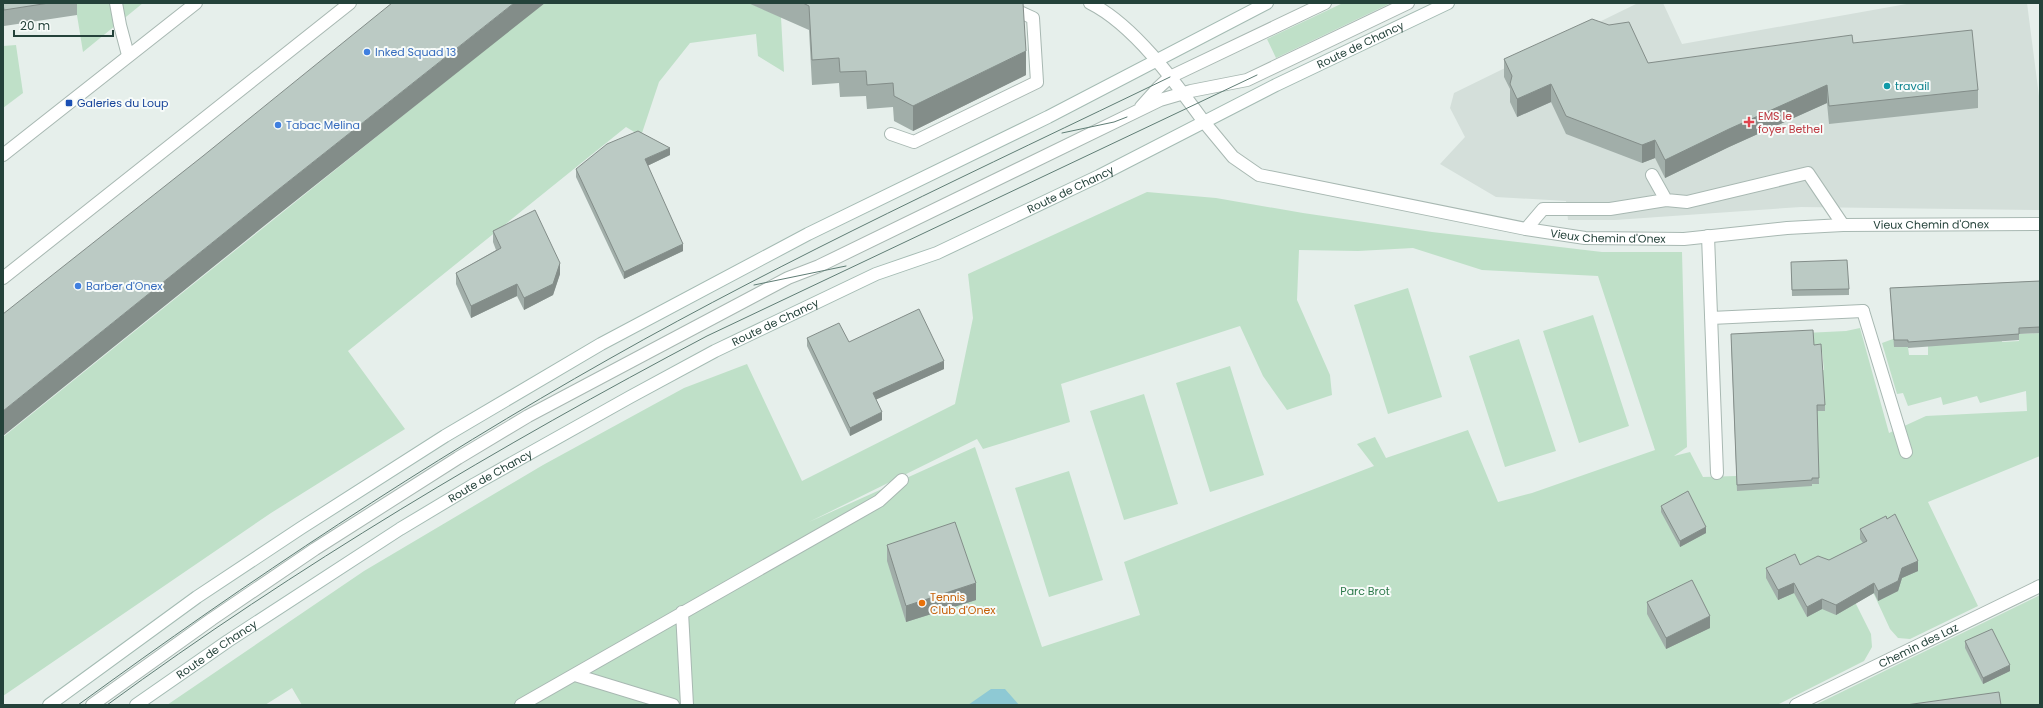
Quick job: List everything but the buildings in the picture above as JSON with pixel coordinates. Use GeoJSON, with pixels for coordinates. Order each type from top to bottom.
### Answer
{"type":"FeatureCollection","features":[{"type":"Feature","properties":{"kind":"main road"},"geometry":{"type":"LineString","coordinates":[[116,3],[128,55]]}},
{"type":"Feature","properties":{"kind":"main road"},"geometry":{"type":"LineString","coordinates":[[3,155],[128,55],[196,3]]}},
{"type":"Feature","properties":{"kind":"main road"},"geometry":{"type":"LineString","coordinates":[[3,278],[350,3]]}},
{"type":"Feature","properties":{"kind":"main road"},"geometry":{"type":"LineString","coordinates":[[891,134],[914,142],[1037,82],[1033,18],[1000,3]]}},
{"type":"Feature","properties":{"kind":"main road","name":"Vieux Chemin d'Onex"},"geometry":{"type":"LineString","coordinates":[[1090,3],[1127,28],[1170,77],[1232,157],[1259,175],[1526,229],[1585,238],[1684,239],[1787,228],[1843,225],[2040,224]]}},
{"type":"Feature","properties":{"kind":"main road"},"geometry":{"type":"LineString","coordinates":[[49,705],[191,602],[394,467],[608,340],[808,234],[1156,62],[1267,3]]}},
{"type":"Feature","properties":{"kind":"main road"},"geometry":{"type":"LineString","coordinates":[[1127,117],[1142,106],[1170,77],[1325,3]]}},
{"type":"Feature","properties":{"kind":"main road"},"geometry":{"type":"LineString","coordinates":[[92,705],[206,623],[315,549],[452,462],[528,416],[788,278],[818,266],[1160,100],[1182,93],[1247,80],[1408,3]]}},
{"type":"Feature","properties":{"kind":"main road","name":"Route de Chancy"},"geometry":{"type":"LineString","coordinates":[[136,705],[234,637],[394,533],[489,476],[623,400],[714,352],[876,274],[937,254],[1099,176],[1276,84],[1448,3]]}},
{"type":"Feature","properties":{"kind":"main road"},"geometry":{"type":"LineString","coordinates":[[1526,229],[1543,210],[1610,210],[1666,200],[1688,202],[1808,173],[1843,225]]}},
{"type":"Feature","properties":{"kind":"main road"},"geometry":{"type":"LineString","coordinates":[[1652,175],[1666,200]]}},
{"type":"Feature","properties":{"kind":"main road"},"geometry":{"type":"LineString","coordinates":[[1708,236],[1717,473]]}},
{"type":"Feature","properties":{"kind":"main road"},"geometry":{"type":"LineString","coordinates":[[1711,318],[1863,311],[1906,452]]}},
{"type":"Feature","properties":{"kind":"main road"},"geometry":{"type":"LineString","coordinates":[[521,705],[682,612],[817,538],[879,501],[902,480]]}},
{"type":"Feature","properties":{"kind":"main road","name":"Chemin des Laz"},"geometry":{"type":"LineString","coordinates":[[1796,705],[2040,586]]}},
{"type":"Feature","properties":{"kind":"main road"},"geometry":{"type":"LineString","coordinates":[[682,612],[687,705]]}},
{"type":"Feature","properties":{"kind":"main road"},"geometry":{"type":"LineString","coordinates":[[575,675],[673,705]]}},
{"type":"Feature","properties":{"kind":"shaded area","name":"EMS le foyer Bethel"},"geometry":{"type":"Polygon","coordinates":[[[1638,3],[1663,3],[1682,44],[1912,3],[2027,3],[2040,104],[2040,210],[1801,207],[1615,220],[1568,220],[1566,201],[1496,197],[1440,164],[1465,137],[1450,108],[1454,93],[1638,3]]]}},
{"type":"Feature","properties":{"kind":"green space"},"geometry":{"type":"Polygon","coordinates":[[[75,3],[143,3],[83,52],[75,3]]]}},
{"type":"Feature","properties":{"kind":"green space"},"geometry":{"type":"Polygon","coordinates":[[[543,3],[749,3],[781,17],[784,72],[758,56],[756,34],[690,43],[659,82],[641,136],[626,127],[348,351],[405,429],[271,513],[3,696],[3,437],[543,3]]]}},
{"type":"Feature","properties":{"kind":"green space"},"geometry":{"type":"Polygon","coordinates":[[[1343,3],[1391,3],[1276,58],[1267,39],[1343,3]]]}},
{"type":"Feature","properties":{"kind":"green space"},"geometry":{"type":"Polygon","coordinates":[[[16,45],[23,93],[3,108],[3,46],[16,45]]]}},
{"type":"Feature","properties":{"kind":"green space","name":"Parc Brot"},"geometry":{"type":"Polygon","coordinates":[[[1147,192],[1216,198],[1303,213],[1432,232],[1602,252],[1682,252],[1687,447],[1674,456],[1690,452],[1703,477],[1736,476],[1736,467],[1815,371],[1824,370],[1822,351],[1814,351],[1805,333],[1846,331],[1860,328],[1889,433],[1926,416],[2027,411],[2026,391],[1980,403],[1977,396],[1943,405],[1941,397],[1908,406],[1903,393],[1897,394],[1882,343],[1893,339],[1908,347],[1909,355],[1928,355],[1928,346],[2001,335],[2002,342],[2019,341],[2019,334],[2040,333],[2040,456],[1928,502],[1978,606],[1910,639],[1898,638],[1890,629],[1866,577],[1856,604],[1871,634],[1872,647],[1864,661],[1777,705],[302,705],[292,688],[265,705],[167,705],[364,571],[543,465],[684,388],[747,364],[802,481],[955,404],[973,318],[968,274],[1147,192]],[[1413,248],[1358,251],[1299,250],[1297,300],[1330,375],[1332,395],[1287,410],[1263,376],[1240,326],[1061,384],[1070,422],[983,449],[977,439],[809,522],[975,447],[1042,647],[1140,615],[1124,562],[1374,466],[1357,444],[1375,437],[1386,458],[1468,430],[1498,502],[1532,493],[1655,450],[1598,276],[1482,270],[1413,248]]]}},
{"type":"Feature","properties":{"kind":"green space"},"geometry":{"type":"Polygon","coordinates":[[[1408,288],[1442,397],[1388,414],[1354,305],[1408,288]]]}},
{"type":"Feature","properties":{"kind":"green space"},"geometry":{"type":"Polygon","coordinates":[[[1593,315],[1629,426],[1579,443],[1543,331],[1593,315]]]}},
{"type":"Feature","properties":{"kind":"green space"},"geometry":{"type":"Polygon","coordinates":[[[1519,339],[1556,451],[1505,467],[1469,356],[1519,339]]]}},
{"type":"Feature","properties":{"kind":"green space"},"geometry":{"type":"Polygon","coordinates":[[[1230,366],[1264,475],[1210,492],[1176,383],[1230,366]]]}},
{"type":"Feature","properties":{"kind":"green space"},"geometry":{"type":"Polygon","coordinates":[[[1144,394],[1178,504],[1124,520],[1090,411],[1144,394]]]}},
{"type":"Feature","properties":{"kind":"green space"},"geometry":{"type":"Polygon","coordinates":[[[1069,471],[1103,580],[1049,597],[1015,488],[1069,471]]]}},
{"type":"Feature","properties":{"kind":"green space"},"geometry":{"type":"Polygon","coordinates":[[[2040,595],[2040,705],[1815,705],[2040,595]]]}},
{"type":"Feature","properties":{"kind":"water"},"geometry":{"type":"Polygon","coordinates":[[[991,689],[1005,689],[1019,705],[968,705],[991,689]]]}},
{"type":"Feature","properties":{"kind":"tram line"},"geometry":{"type":"LineString","coordinates":[[107,705],[252,604],[325,556],[476,464],[629,378],[707,336],[1257,75]]}},
{"type":"Feature","properties":{"kind":"tram line"},"geometry":{"type":"LineString","coordinates":[[78,705],[207,613],[339,524],[472,439],[609,359],[747,284],[958,179],[1170,77]]}},
{"type":"Feature","properties":{"kind":"tram line"},"geometry":{"type":"LineString","coordinates":[[1062,133],[1114,122],[1127,117]]}},
{"type":"Feature","properties":{"kind":"tram line"},"geometry":{"type":"LineString","coordinates":[[754,285],[846,266]]}},
{"type":"Feature","properties":{"kind":"place","name":"Inked Squad 13"},"geometry":{"type":"Point","coordinates":[367,52]}},
{"type":"Feature","properties":{"kind":"place","name":"travail"},"geometry":{"type":"Point","coordinates":[1887,86]}},
{"type":"Feature","properties":{"kind":"place","name":"Galeries du Loup"},"geometry":{"type":"Point","coordinates":[69,103]}},
{"type":"Feature","properties":{"kind":"place","name":"EMS le foyer Bethel"},"geometry":{"type":"Point","coordinates":[1749,122]}},
{"type":"Feature","properties":{"kind":"place","name":"Tabac Melina"},"geometry":{"type":"Point","coordinates":[278,125]}},
{"type":"Feature","properties":{"kind":"place","name":"Barber d'Onex"},"geometry":{"type":"Point","coordinates":[78,286]}},
{"type":"Feature","properties":{"kind":"place","name":"Tennis Club d'Onex"},"geometry":{"type":"Point","coordinates":[922,603]}}]}
